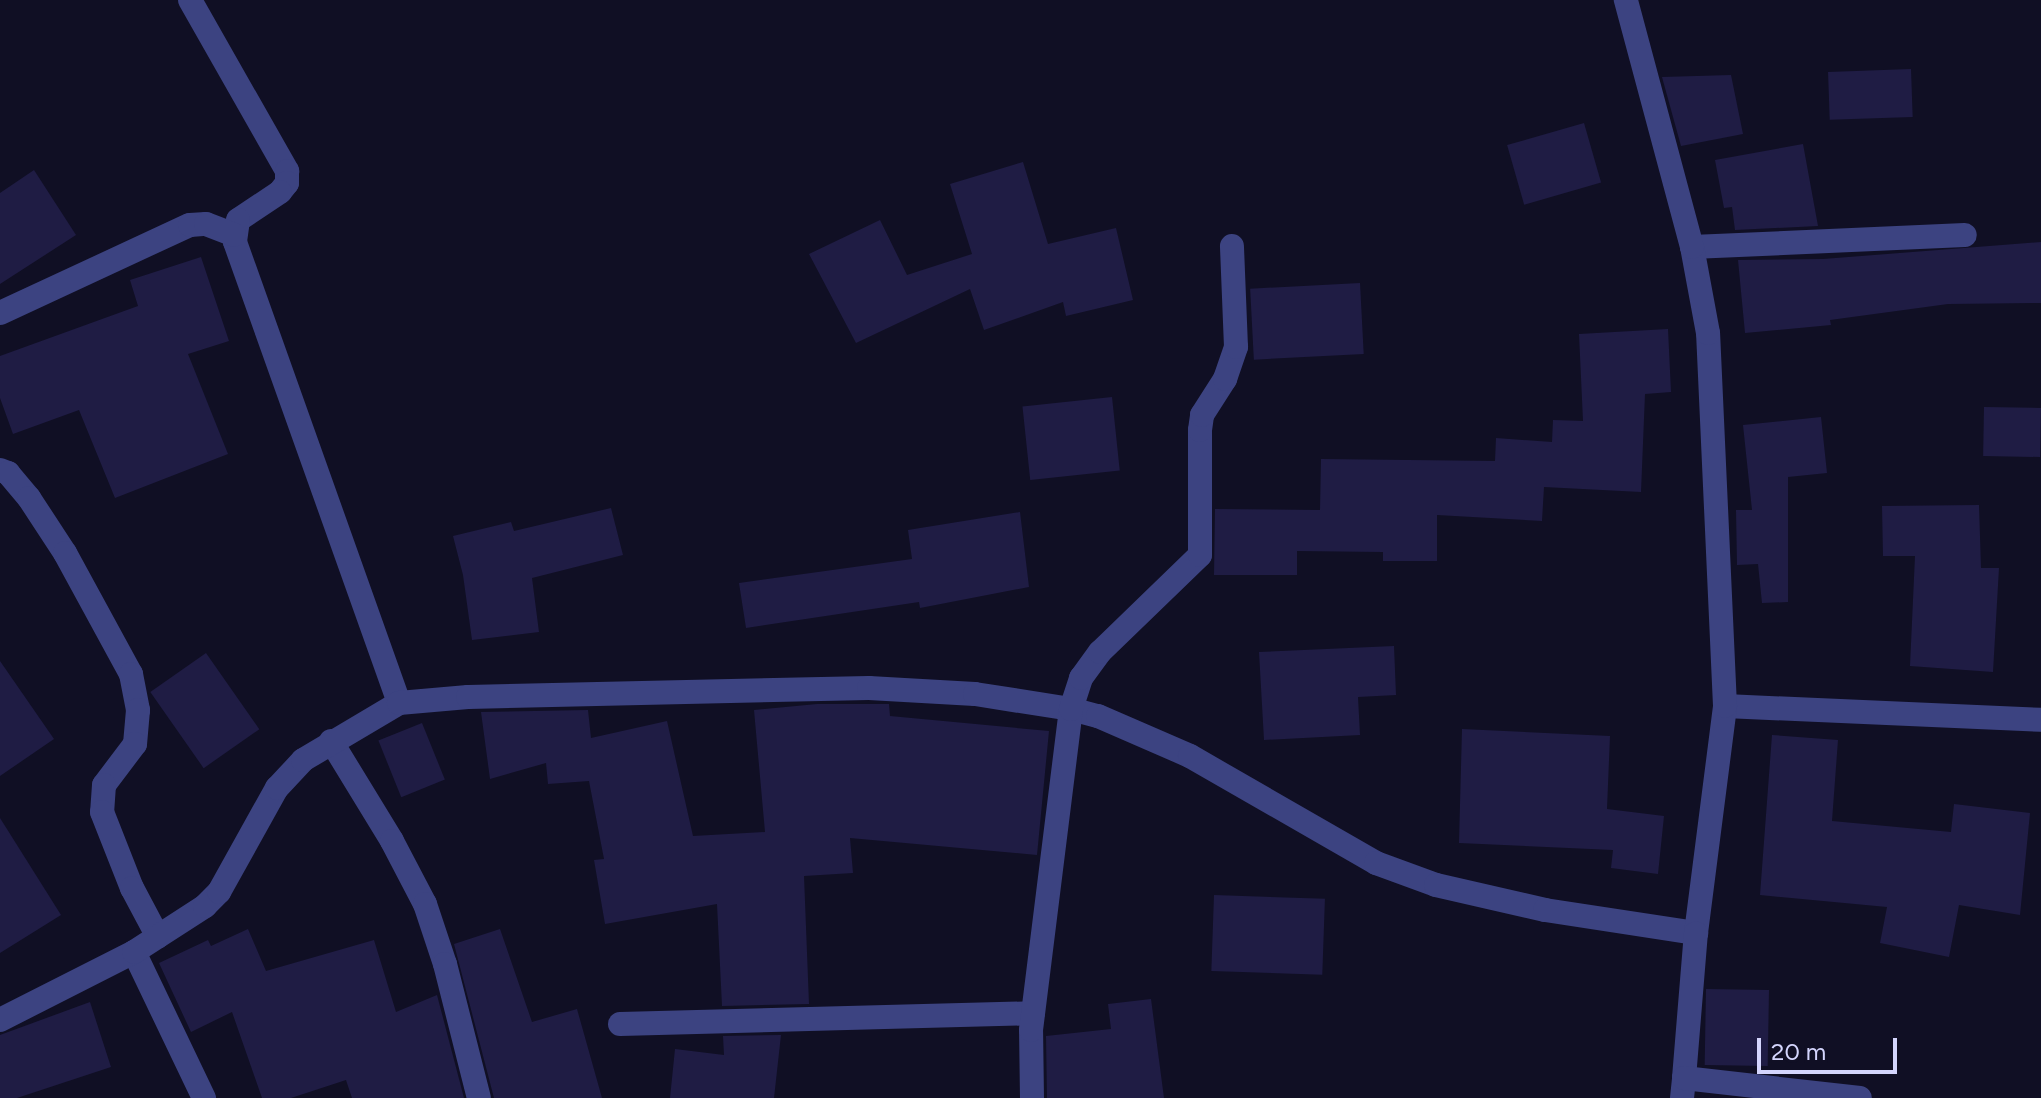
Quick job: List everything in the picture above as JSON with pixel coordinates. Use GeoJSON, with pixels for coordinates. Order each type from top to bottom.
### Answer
{"type":"FeatureCollection","features":[{"type":"Feature","properties":{"kind":"street"},"geometry":{"type":"LineString","coordinates":[[190,0],[289,176],[280,192],[238,220],[234,235],[399,703]]}},
{"type":"Feature","properties":{"kind":"street"},"geometry":{"type":"LineString","coordinates":[[1626,0],[1692,247],[1708,333],[1725,706],[1696,933],[1683,1088],[1860,1098]]}},
{"type":"Feature","properties":{"kind":"street"},"geometry":{"type":"LineString","coordinates":[[0,313],[190,225],[206,224],[234,235]]}},
{"type":"Feature","properties":{"kind":"street"},"geometry":{"type":"LineString","coordinates":[[1692,247],[1965,235]]}},
{"type":"Feature","properties":{"kind":"street"},"geometry":{"type":"LineString","coordinates":[[1032,1098],[1033,1013],[1071,709],[1089,665],[1200,555],[1202,415],[1225,379],[1236,347],[1232,246]]}},
{"type":"Feature","properties":{"kind":"street"},"geometry":{"type":"LineString","coordinates":[[0,470],[8,473],[43,520],[131,674],[138,710],[135,744],[104,785],[102,812],[132,888],[158,937]]}},
{"type":"Feature","properties":{"kind":"street"},"geometry":{"type":"LineString","coordinates":[[0,1020],[134,952],[219,892],[277,788],[293,768],[331,741],[399,703],[468,697],[869,688],[975,694],[1071,709],[1098,716],[1190,756],[1376,863],[1436,885],[1545,910],[1696,933]]}},
{"type":"Feature","properties":{"kind":"street"},"geometry":{"type":"LineString","coordinates":[[1725,706],[2041,720]]}},
{"type":"Feature","properties":{"kind":"street"},"geometry":{"type":"LineString","coordinates":[[331,741],[392,841],[425,904],[445,964],[479,1098]]}},
{"type":"Feature","properties":{"kind":"street"},"geometry":{"type":"LineString","coordinates":[[134,952],[204,1098]]}},
{"type":"Feature","properties":{"kind":"street"},"geometry":{"type":"LineString","coordinates":[[620,1024],[1033,1013]]}},
{"type":"Feature","properties":{"kind":"building"},"geometry":{"type":"Polygon","coordinates":[[[1911,69],[1913,117],[1830,120],[1828,72],[1911,69]]]}},
{"type":"Feature","properties":{"kind":"building"},"geometry":{"type":"Polygon","coordinates":[[[1731,75],[1743,134],[1681,146],[1662,77],[1731,75]]]}},
{"type":"Feature","properties":{"kind":"building"},"geometry":{"type":"Polygon","coordinates":[[[1584,123],[1601,183],[1524,205],[1507,145],[1584,123]]]}},
{"type":"Feature","properties":{"kind":"building"},"geometry":{"type":"Polygon","coordinates":[[[1803,144],[1818,226],[1735,230],[1732,207],[1724,208],[1715,160],[1803,144]]]}},
{"type":"Feature","properties":{"kind":"building"},"geometry":{"type":"Polygon","coordinates":[[[1023,162],[1048,244],[1116,228],[1133,300],[1066,316],[1063,302],[984,330],[970,289],[856,343],[809,254],[880,220],[907,275],[972,254],[950,184],[1023,162]]]}},
{"type":"Feature","properties":{"kind":"building"},"geometry":{"type":"Polygon","coordinates":[[[34,170],[76,235],[0,284],[0,193],[34,170]]]}},
{"type":"Feature","properties":{"kind":"building"},"geometry":{"type":"Polygon","coordinates":[[[2041,242],[2041,303],[1948,304],[1830,320],[1831,325],[1745,333],[1738,260],[1823,259],[2041,242]]]}},
{"type":"Feature","properties":{"kind":"building"},"geometry":{"type":"Polygon","coordinates":[[[201,257],[229,341],[188,354],[228,454],[115,498],[79,410],[13,434],[0,398],[0,356],[138,306],[130,280],[201,257]]]}},
{"type":"Feature","properties":{"kind":"building"},"geometry":{"type":"Polygon","coordinates":[[[1360,283],[1364,354],[1254,360],[1250,289],[1360,283]]]}},
{"type":"Feature","properties":{"kind":"building"},"geometry":{"type":"Polygon","coordinates":[[[1668,329],[1671,392],[1645,394],[1641,492],[1544,487],[1542,521],[1437,515],[1437,561],[1383,561],[1383,552],[1297,551],[1297,575],[1214,575],[1215,509],[1320,510],[1321,459],[1495,461],[1496,438],[1552,442],[1553,420],[1583,421],[1579,334],[1668,329]]]}},
{"type":"Feature","properties":{"kind":"building"},"geometry":{"type":"Polygon","coordinates":[[[1112,397],[1120,471],[1030,480],[1022,406],[1112,397]]]}},
{"type":"Feature","properties":{"kind":"building"},"geometry":{"type":"Polygon","coordinates":[[[1984,407],[2041,408],[2040,457],[1983,456],[1984,407]]]}},
{"type":"Feature","properties":{"kind":"building"},"geometry":{"type":"Polygon","coordinates":[[[1821,417],[1827,473],[1788,477],[1788,602],[1762,603],[1758,564],[1737,565],[1736,510],[1752,510],[1743,425],[1821,417]]]}},
{"type":"Feature","properties":{"kind":"building"},"geometry":{"type":"Polygon","coordinates":[[[1979,505],[1981,568],[1999,568],[1993,672],[1910,666],[1915,556],[1883,556],[1882,506],[1979,505]]]}},
{"type":"Feature","properties":{"kind":"building"},"geometry":{"type":"Polygon","coordinates":[[[611,508],[623,555],[532,578],[539,632],[472,640],[463,575],[453,536],[511,522],[514,531],[611,508]]]}},
{"type":"Feature","properties":{"kind":"building"},"geometry":{"type":"Polygon","coordinates":[[[1020,512],[1029,587],[920,608],[919,602],[746,628],[739,583],[912,559],[908,530],[1020,512]]]}},
{"type":"Feature","properties":{"kind":"building"},"geometry":{"type":"Polygon","coordinates":[[[1394,646],[1396,695],[1358,697],[1360,735],[1264,740],[1259,652],[1394,646]]]}},
{"type":"Feature","properties":{"kind":"building"},"geometry":{"type":"Polygon","coordinates":[[[206,653],[259,729],[204,768],[150,692],[206,653]]]}},
{"type":"Feature","properties":{"kind":"building"},"geometry":{"type":"Polygon","coordinates":[[[0,661],[54,739],[0,776],[0,661]]]}},
{"type":"Feature","properties":{"kind":"building"},"geometry":{"type":"Polygon","coordinates":[[[817,704],[889,704],[890,716],[1049,731],[1037,855],[850,838],[853,873],[804,876],[809,1004],[722,1006],[717,904],[605,924],[594,860],[604,859],[589,781],[548,784],[546,763],[490,779],[481,712],[588,710],[591,738],[667,721],[693,836],[765,832],[754,710],[817,704]]]}},
{"type":"Feature","properties":{"kind":"building"},"geometry":{"type":"Polygon","coordinates":[[[422,723],[445,780],[401,797],[378,741],[422,723]]]}},
{"type":"Feature","properties":{"kind":"building"},"geometry":{"type":"Polygon","coordinates":[[[1462,729],[1610,736],[1607,809],[1664,816],[1658,874],[1611,868],[1613,850],[1459,843],[1462,729]]]}},
{"type":"Feature","properties":{"kind":"building"},"geometry":{"type":"Polygon","coordinates":[[[1772,735],[1838,740],[1832,821],[1951,832],[1954,804],[2030,813],[2020,915],[1959,905],[1949,957],[1880,943],[1887,907],[1760,895],[1772,735]]]}},
{"type":"Feature","properties":{"kind":"building"},"geometry":{"type":"Polygon","coordinates":[[[0,818],[61,915],[0,953],[0,818]]]}},
{"type":"Feature","properties":{"kind":"building"},"geometry":{"type":"Polygon","coordinates":[[[1214,895],[1325,899],[1322,975],[1211,971],[1214,895]]]}},
{"type":"Feature","properties":{"kind":"building"},"geometry":{"type":"Polygon","coordinates":[[[248,929],[266,971],[374,940],[396,1012],[437,995],[464,1098],[352,1098],[346,1080],[291,1098],[262,1098],[232,1012],[191,1032],[159,963],[208,940],[211,946],[248,929]]]}},
{"type":"Feature","properties":{"kind":"building"},"geometry":{"type":"Polygon","coordinates":[[[500,929],[532,1022],[577,1009],[602,1098],[494,1098],[454,944],[500,929]]]}},
{"type":"Feature","properties":{"kind":"building"},"geometry":{"type":"Polygon","coordinates":[[[1706,989],[1769,990],[1768,1066],[1705,1065],[1706,989]]]}},
{"type":"Feature","properties":{"kind":"building"},"geometry":{"type":"Polygon","coordinates":[[[1151,999],[1164,1098],[1047,1098],[1046,1036],[1111,1029],[1108,1004],[1151,999]]]}},
{"type":"Feature","properties":{"kind":"building"},"geometry":{"type":"Polygon","coordinates":[[[90,1002],[111,1067],[17,1098],[0,1098],[0,1035],[90,1002]]]}},
{"type":"Feature","properties":{"kind":"building"},"geometry":{"type":"Polygon","coordinates":[[[781,1035],[774,1098],[670,1098],[675,1049],[724,1055],[723,1036],[781,1035]]]}}]}
